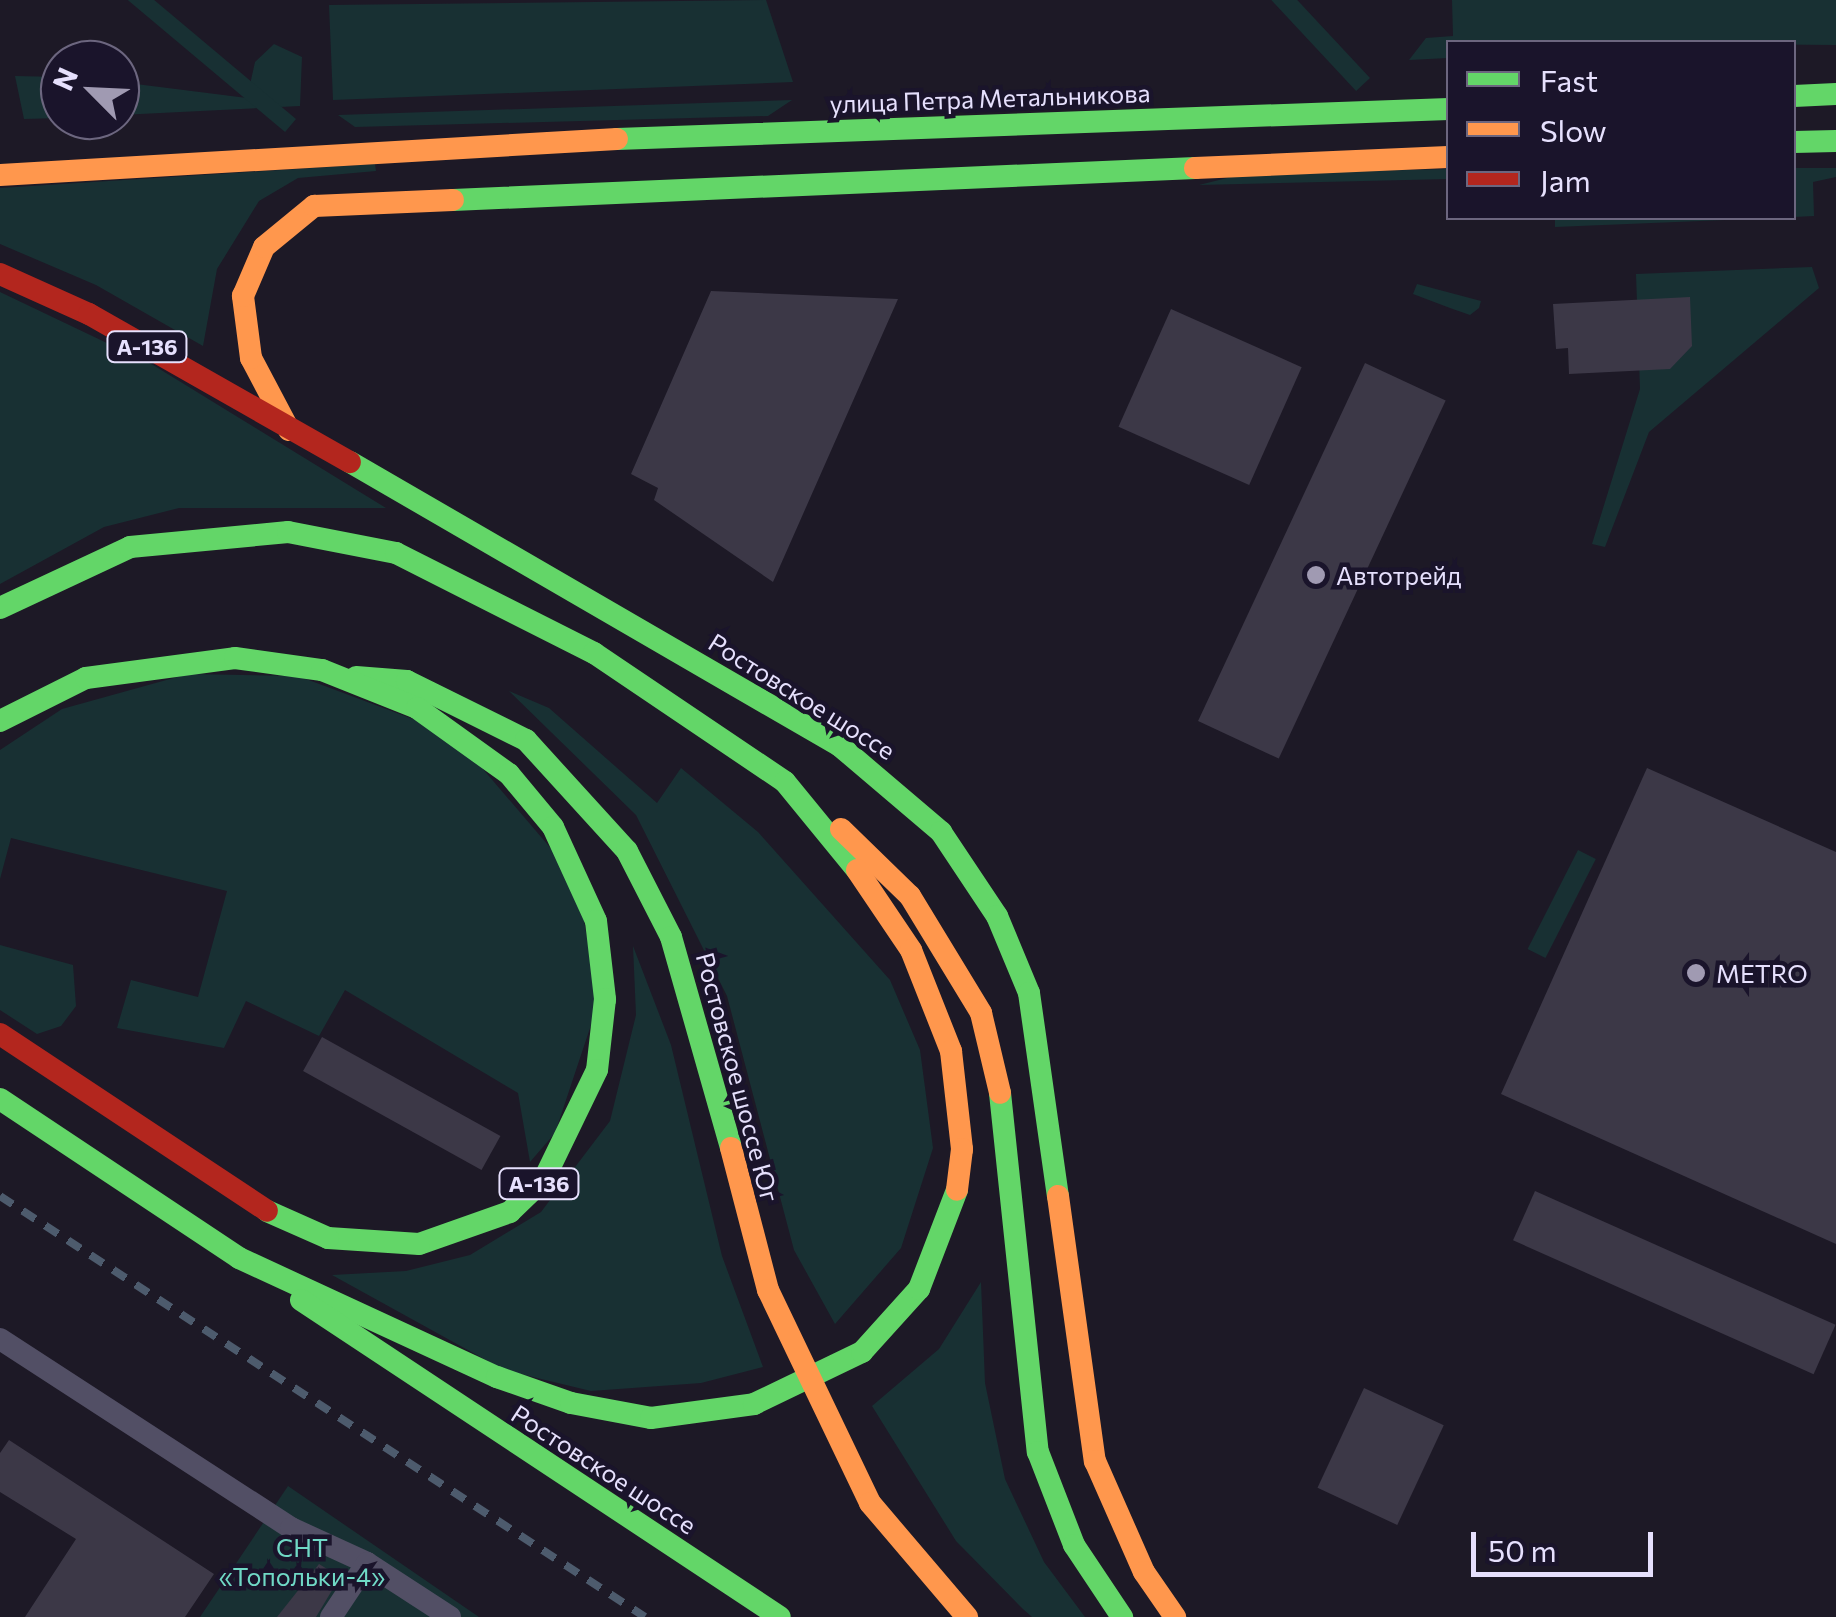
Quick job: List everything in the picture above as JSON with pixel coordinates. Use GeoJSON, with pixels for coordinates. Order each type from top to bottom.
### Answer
{"type":"FeatureCollection","features":[{"type":"Feature","properties":{"kind":"main road"},"geometry":{"type":"LineString","coordinates":[[1796,96],[1836,94]]}},
{"type":"Feature","properties":{"kind":"main road","name":"улица Петра Метальникова"},"geometry":{"type":"LineString","coordinates":[[0,175],[533,142],[1446,109]]}},
{"type":"Feature","properties":{"kind":"main road"},"geometry":{"type":"LineString","coordinates":[[1796,142],[1836,141]]}},
{"type":"Feature","properties":{"kind":"main road"},"geometry":{"type":"LineString","coordinates":[[533,142],[527,176],[548,191]]}},
{"type":"Feature","properties":{"kind":"main road"},"geometry":{"type":"LineString","coordinates":[[288,430],[252,358],[244,296],[278,230],[314,206],[342,200],[548,191],[1446,157]]}},
{"type":"Feature","properties":{"kind":"main road","name":"Ростовское шоссе"},"geometry":{"type":"LineString","coordinates":[[0,274],[89,314],[840,746],[941,832],[997,916],[1029,993],[1095,1461],[1144,1572],[1175,1617]]}},
{"type":"Feature","properties":{"kind":"main road"},"geometry":{"type":"LineString","coordinates":[[0,608],[80,564],[167,538],[236,531],[337,537],[446,574],[594,653],[784,782],[910,896],[981,1013],[1002,1101],[1038,1452],[1074,1545],[1122,1617]]}},
{"type":"Feature","properties":{"kind":"main road","name":"А-136"},"geometry":{"type":"LineString","coordinates":[[0,721],[86,678],[175,662],[235,658],[340,675],[452,728],[509,774],[553,828],[586,892],[603,987],[602,1048],[584,1109],[544,1179],[510,1212],[467,1234],[400,1244],[328,1238],[245,1201],[0,1034]]}},
{"type":"Feature","properties":{"kind":"main road","name":"Ростовское шоссе Юг"},"geometry":{"type":"LineString","coordinates":[[340,675],[407,681],[526,740],[627,851],[671,937],[695,1011],[768,1290],[859,1484],[910,1558],[967,1617]]}},
{"type":"Feature","properties":{"kind":"main road"},"geometry":{"type":"LineString","coordinates":[[239,1258],[464,1364],[627,1416],[725,1412],[780,1396],[862,1352],[920,1288],[936,1253],[956,1197],[958,1100],[951,1051],[911,950],[880,898],[784,782]]}},
{"type":"Feature","properties":{"kind":"main road","name":"Ростовское шоссе"},"geometry":{"type":"LineString","coordinates":[[0,1099],[780,1617]]}},
{"type":"Feature","properties":{"kind":"street"},"geometry":{"type":"LineString","coordinates":[[0,1339],[292,1528],[367,1563],[450,1617]]}},
{"type":"Feature","properties":{"kind":"street"},"geometry":{"type":"LineString","coordinates":[[331,1617],[367,1563]]}},
{"type":"Feature","properties":{"kind":"green space"},"geometry":{"type":"Polygon","coordinates":[[[128,0],[154,0],[296,119],[285,132],[128,0]]]}},
{"type":"Feature","properties":{"kind":"green space"},"geometry":{"type":"Polygon","coordinates":[[[766,0],[793,82],[333,100],[329,5],[766,0]]]}},
{"type":"Feature","properties":{"kind":"green space"},"geometry":{"type":"Polygon","coordinates":[[[1271,0],[1297,0],[1370,78],[1356,91],[1271,0]]]}},
{"type":"Feature","properties":{"kind":"green space"},"geometry":{"type":"Polygon","coordinates":[[[1452,0],[1836,0],[1836,45],[1796,45],[1796,40],[1446,40],[1446,58],[1409,60],[1426,38],[1453,36],[1452,0]]]}},
{"type":"Feature","properties":{"kind":"green space"},"geometry":{"type":"Polygon","coordinates":[[[274,44],[302,57],[300,106],[140,114],[140,85],[247,98],[255,62],[274,44]]]}},
{"type":"Feature","properties":{"kind":"green space"},"geometry":{"type":"Polygon","coordinates":[[[15,76],[40,77],[40,119],[24,119],[15,76]]]}},
{"type":"Feature","properties":{"kind":"green space"},"geometry":{"type":"Polygon","coordinates":[[[792,100],[768,116],[355,127],[338,115],[792,100]]]}},
{"type":"Feature","properties":{"kind":"green space"},"geometry":{"type":"Polygon","coordinates":[[[375,164],[376,171],[298,178],[259,201],[217,269],[203,346],[96,285],[0,244],[0,188],[375,164]]]}},
{"type":"Feature","properties":{"kind":"green space"},"geometry":{"type":"Polygon","coordinates":[[[1796,168],[1836,168],[1836,177],[1813,182],[1814,216],[1796,217],[1796,168]]]}},
{"type":"Feature","properties":{"kind":"green space"},"geometry":{"type":"Polygon","coordinates":[[[1446,169],[1446,179],[1199,185],[1243,174],[1446,169]]]}},
{"type":"Feature","properties":{"kind":"green space"},"geometry":{"type":"Polygon","coordinates":[[[1555,220],[1725,220],[1555,227],[1555,220]]]}},
{"type":"Feature","properties":{"kind":"green space"},"geometry":{"type":"Polygon","coordinates":[[[1812,267],[1819,288],[1649,432],[1605,547],[1592,544],[1640,389],[1636,274],[1812,267]]]}},
{"type":"Feature","properties":{"kind":"green space"},"geometry":{"type":"Polygon","coordinates":[[[1417,284],[1481,301],[1479,308],[1470,315],[1413,294],[1417,284]]]}},
{"type":"Feature","properties":{"kind":"green space"},"geometry":{"type":"Polygon","coordinates":[[[0,292],[153,365],[386,508],[179,508],[104,527],[0,584],[0,292]]]}},
{"type":"Feature","properties":{"kind":"green space"},"geometry":{"type":"Polygon","coordinates":[[[188,674],[298,676],[453,734],[577,879],[598,1004],[555,1133],[530,1162],[518,1093],[345,990],[319,1036],[246,1001],[224,1048],[117,1028],[131,980],[198,997],[227,891],[11,838],[0,879],[0,750],[62,709],[188,674]]]}},
{"type":"Feature","properties":{"kind":"green space"},"geometry":{"type":"Polygon","coordinates":[[[509,691],[549,708],[657,803],[681,768],[758,832],[890,980],[920,1050],[933,1148],[901,1248],[835,1324],[794,1250],[727,996],[636,815],[509,691]]]}},
{"type":"Feature","properties":{"kind":"green space"},"geometry":{"type":"Polygon","coordinates":[[[1578,850],[1596,859],[1545,958],[1528,949],[1578,850]]]}},
{"type":"Feature","properties":{"kind":"green space"},"geometry":{"type":"Polygon","coordinates":[[[0,945],[73,965],[76,1006],[61,1026],[37,1034],[0,1010],[0,945]]]}},
{"type":"Feature","properties":{"kind":"green space"},"geometry":{"type":"Polygon","coordinates":[[[633,946],[671,1045],[722,1256],[763,1367],[701,1383],[591,1391],[504,1370],[332,1275],[406,1271],[470,1255],[541,1212],[610,1121],[636,1015],[633,946]]]}},
{"type":"Feature","properties":{"kind":"green space"},"geometry":{"type":"Polygon","coordinates":[[[981,1282],[985,1383],[1005,1479],[1044,1562],[1085,1617],[1032,1617],[1023,1609],[956,1541],[872,1406],[939,1349],[981,1282]]]}},
{"type":"Feature","properties":{"kind":"green space","name":"СНТ «Топольки-4»"},"geometry":{"type":"Polygon","coordinates":[[[288,1486],[479,1617],[200,1617],[288,1486]]]}},
{"type":"Feature","properties":{"kind":"building"},"geometry":{"type":"Polygon","coordinates":[[[711,291],[898,299],[773,582],[654,500],[658,488],[631,474],[711,291]]]}},
{"type":"Feature","properties":{"kind":"building"},"geometry":{"type":"Polygon","coordinates":[[[1690,297],[1692,346],[1670,369],[1569,374],[1568,348],[1556,349],[1553,304],[1690,297]]]}},
{"type":"Feature","properties":{"kind":"building"},"geometry":{"type":"Polygon","coordinates":[[[1171,309],[1302,367],[1249,485],[1119,427],[1171,309]]]}},
{"type":"Feature","properties":{"kind":"building","name":"Автотрейд"},"geometry":{"type":"Polygon","coordinates":[[[1365,363],[1446,401],[1279,759],[1198,721],[1365,363]]]}},
{"type":"Feature","properties":{"kind":"building","name":"METRO"},"geometry":{"type":"Polygon","coordinates":[[[1647,768],[1836,852],[1836,1244],[1501,1094],[1647,768]]]}},
{"type":"Feature","properties":{"kind":"building"},"geometry":{"type":"Polygon","coordinates":[[[322,1037],[500,1136],[482,1170],[303,1071],[322,1037]]]}},
{"type":"Feature","properties":{"kind":"building"},"geometry":{"type":"Polygon","coordinates":[[[1535,1191],[1836,1325],[1814,1374],[1513,1240],[1535,1191]]]}},
{"type":"Feature","properties":{"kind":"building"},"geometry":{"type":"Polygon","coordinates":[[[1364,1388],[1444,1425],[1397,1525],[1318,1488],[1364,1388]]]}},
{"type":"Feature","properties":{"kind":"building"},"geometry":{"type":"Polygon","coordinates":[[[9,1440],[214,1574],[185,1617],[25,1617],[76,1539],[0,1492],[0,1453],[9,1440]]]}},
{"type":"Feature","properties":{"kind":"building"},"geometry":{"type":"Polygon","coordinates":[[[319,1564],[340,1577],[316,1617],[277,1617],[319,1564]]]}},
{"type":"Feature","properties":{"kind":"railway"},"geometry":{"type":"LineString","coordinates":[[0,1196],[645,1617]]}},
{"type":"Feature","properties":{"kind":"traffic: fast"},"geometry":{"type":"LineString","coordinates":[[1796,96],[1836,94]]}},
{"type":"Feature","properties":{"kind":"traffic: fast"},"geometry":{"type":"LineString","coordinates":[[617,139],[1446,109]]}},
{"type":"Feature","properties":{"kind":"traffic: fast"},"geometry":{"type":"LineString","coordinates":[[1796,142],[1836,141]]}},
{"type":"Feature","properties":{"kind":"traffic: fast"},"geometry":{"type":"LineString","coordinates":[[453,200],[1195,168]]}},
{"type":"Feature","properties":{"kind":"traffic: fast"},"geometry":{"type":"LineString","coordinates":[[350,462],[840,746],[941,832],[997,916],[1029,993],[1058,1196]]}},
{"type":"Feature","properties":{"kind":"traffic: fast"},"geometry":{"type":"LineString","coordinates":[[0,608],[130,547],[288,532],[396,553],[594,653],[785,782],[857,870]]}},
{"type":"Feature","properties":{"kind":"traffic: fast"},"geometry":{"type":"LineString","coordinates":[[0,721],[86,678],[235,658],[322,670],[417,708],[509,774],[553,827],[596,921],[605,999],[597,1070],[544,1179],[510,1212],[419,1244],[328,1238],[267,1211]]}},
{"type":"Feature","properties":{"kind":"traffic: fast"},"geometry":{"type":"LineString","coordinates":[[356,677],[407,681],[526,740],[627,851],[671,937],[731,1148]]}},
{"type":"Feature","properties":{"kind":"traffic: fast"},"geometry":{"type":"LineString","coordinates":[[1000,1093],[1038,1452],[1074,1545],[1122,1617]]}},
{"type":"Feature","properties":{"kind":"traffic: fast"},"geometry":{"type":"LineString","coordinates":[[0,1099],[239,1258],[497,1377],[571,1403],[651,1418],[754,1404],[862,1352],[919,1289],[957,1190]]}},
{"type":"Feature","properties":{"kind":"traffic: fast"},"geometry":{"type":"LineString","coordinates":[[301,1300],[780,1617]]}},
{"type":"Feature","properties":{"kind":"traffic: slow"},"geometry":{"type":"LineString","coordinates":[[0,175],[617,139]]}},
{"type":"Feature","properties":{"kind":"traffic: slow"},"geometry":{"type":"LineString","coordinates":[[1195,168],[1446,157]]}},
{"type":"Feature","properties":{"kind":"traffic: slow"},"geometry":{"type":"LineString","coordinates":[[289,430],[251,358],[243,296],[264,247],[314,206],[453,200]]}},
{"type":"Feature","properties":{"kind":"traffic: slow"},"geometry":{"type":"LineString","coordinates":[[841,829],[910,896],[981,1013],[1000,1093]]}},
{"type":"Feature","properties":{"kind":"traffic: slow"},"geometry":{"type":"LineString","coordinates":[[857,870],[911,950],[951,1051],[962,1149],[957,1190]]}},
{"type":"Feature","properties":{"kind":"traffic: slow"},"geometry":{"type":"LineString","coordinates":[[731,1148],[768,1290],[870,1503],[967,1617]]}},
{"type":"Feature","properties":{"kind":"traffic: slow"},"geometry":{"type":"LineString","coordinates":[[1058,1196],[1095,1461],[1144,1572],[1175,1617]]}},
{"type":"Feature","properties":{"kind":"traffic: jam"},"geometry":{"type":"LineString","coordinates":[[0,274],[89,314],[350,462]]}},
{"type":"Feature","properties":{"kind":"traffic: jam"},"geometry":{"type":"LineString","coordinates":[[0,1034],[267,1211]]}},
{"type":"Feature","properties":{"kind":"place","name":"Автотрейд"},"geometry":{"type":"Point","coordinates":[1316,575]}},
{"type":"Feature","properties":{"kind":"place","name":"METRO"},"geometry":{"type":"Point","coordinates":[1696,973]}}]}
